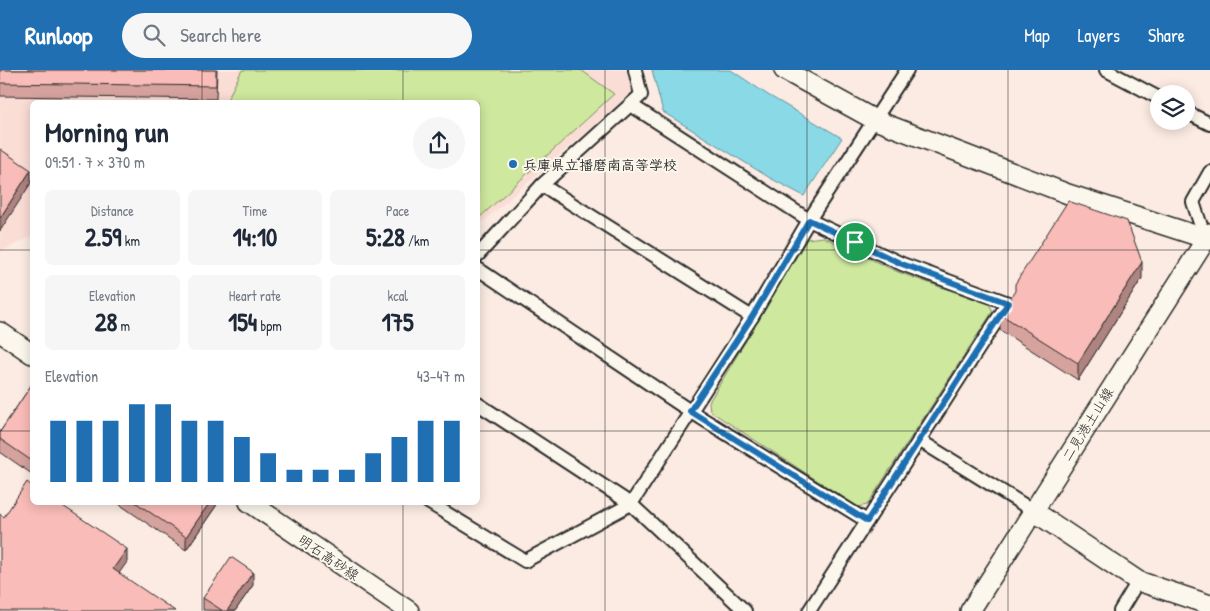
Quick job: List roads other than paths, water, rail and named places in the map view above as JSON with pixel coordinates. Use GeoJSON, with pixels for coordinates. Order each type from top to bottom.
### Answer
{"type":"FeatureCollection","features":[{"type":"Feature","properties":{"kind":"main road"},"geometry":{"type":"LineString","coordinates":[[784,70],[875,120],[1068,194],[1209,234]]}},
{"type":"Feature","properties":{"kind":"main road","name":"二見港土山線"},"geometry":{"type":"LineString","coordinates":[[970,611],[1032,510],[1209,234]]}},
{"type":"Feature","properties":{"kind":"main road"},"geometry":{"type":"LineString","coordinates":[[0,332],[30,353]]}},
{"type":"Feature","properties":{"kind":"main road","name":"明石高砂線"},"geometry":{"type":"LineString","coordinates":[[253,505],[409,611]]}},
{"type":"Feature","properties":{"kind":"main road"},"geometry":{"type":"LineString","coordinates":[[1032,510],[1138,581],[1210,605]]}},
{"type":"Feature","properties":{"kind":"street"},"geometry":{"type":"LineString","coordinates":[[480,253],[542,185],[641,95],[635,70]]}},
{"type":"Feature","properties":{"kind":"street"},"geometry":{"type":"LineString","coordinates":[[433,505],[525,561],[631,504],[752,317],[809,220],[907,70]]}},
{"type":"Feature","properties":{"kind":"street"},"geometry":{"type":"LineString","coordinates":[[1106,70],[1150,93]]}},
{"type":"Feature","properties":{"kind":"street"},"geometry":{"type":"LineString","coordinates":[[631,105],[809,220],[902,264],[1008,303],[809,611]]}},
{"type":"Feature","properties":{"kind":"street"},"geometry":{"type":"LineString","coordinates":[[1195,116],[1210,124]]}},
{"type":"Feature","properties":{"kind":"street"},"geometry":{"type":"LineString","coordinates":[[1209,234],[1193,202],[1210,172]]}},
{"type":"Feature","properties":{"kind":"street"},"geometry":{"type":"LineString","coordinates":[[542,185],[752,317]]}},
{"type":"Feature","properties":{"kind":"street"},"geometry":{"type":"LineString","coordinates":[[480,270],[690,411],[867,521]]}},
{"type":"Feature","properties":{"kind":"street"},"geometry":{"type":"LineString","coordinates":[[480,405],[631,504],[745,611]]}},
{"type":"Feature","properties":{"kind":"street"},"geometry":{"type":"LineString","coordinates":[[919,440],[1032,510]]}},
{"type":"Feature","properties":{"kind":"street"},"geometry":{"type":"LineString","coordinates":[[1120,611],[1138,581]]}},
{"type":"Feature","properties":{"kind":"water"},"geometry":{"type":"Polygon","coordinates":[[[652,70],[731,70],[768,95],[842,138],[804,196],[770,178],[663,112],[652,70]]]}},
{"type":"Feature","properties":{"kind":"place","name":"兵庫県立播磨南高等学校"},"geometry":{"type":"Point","coordinates":[513,164]}}]}
